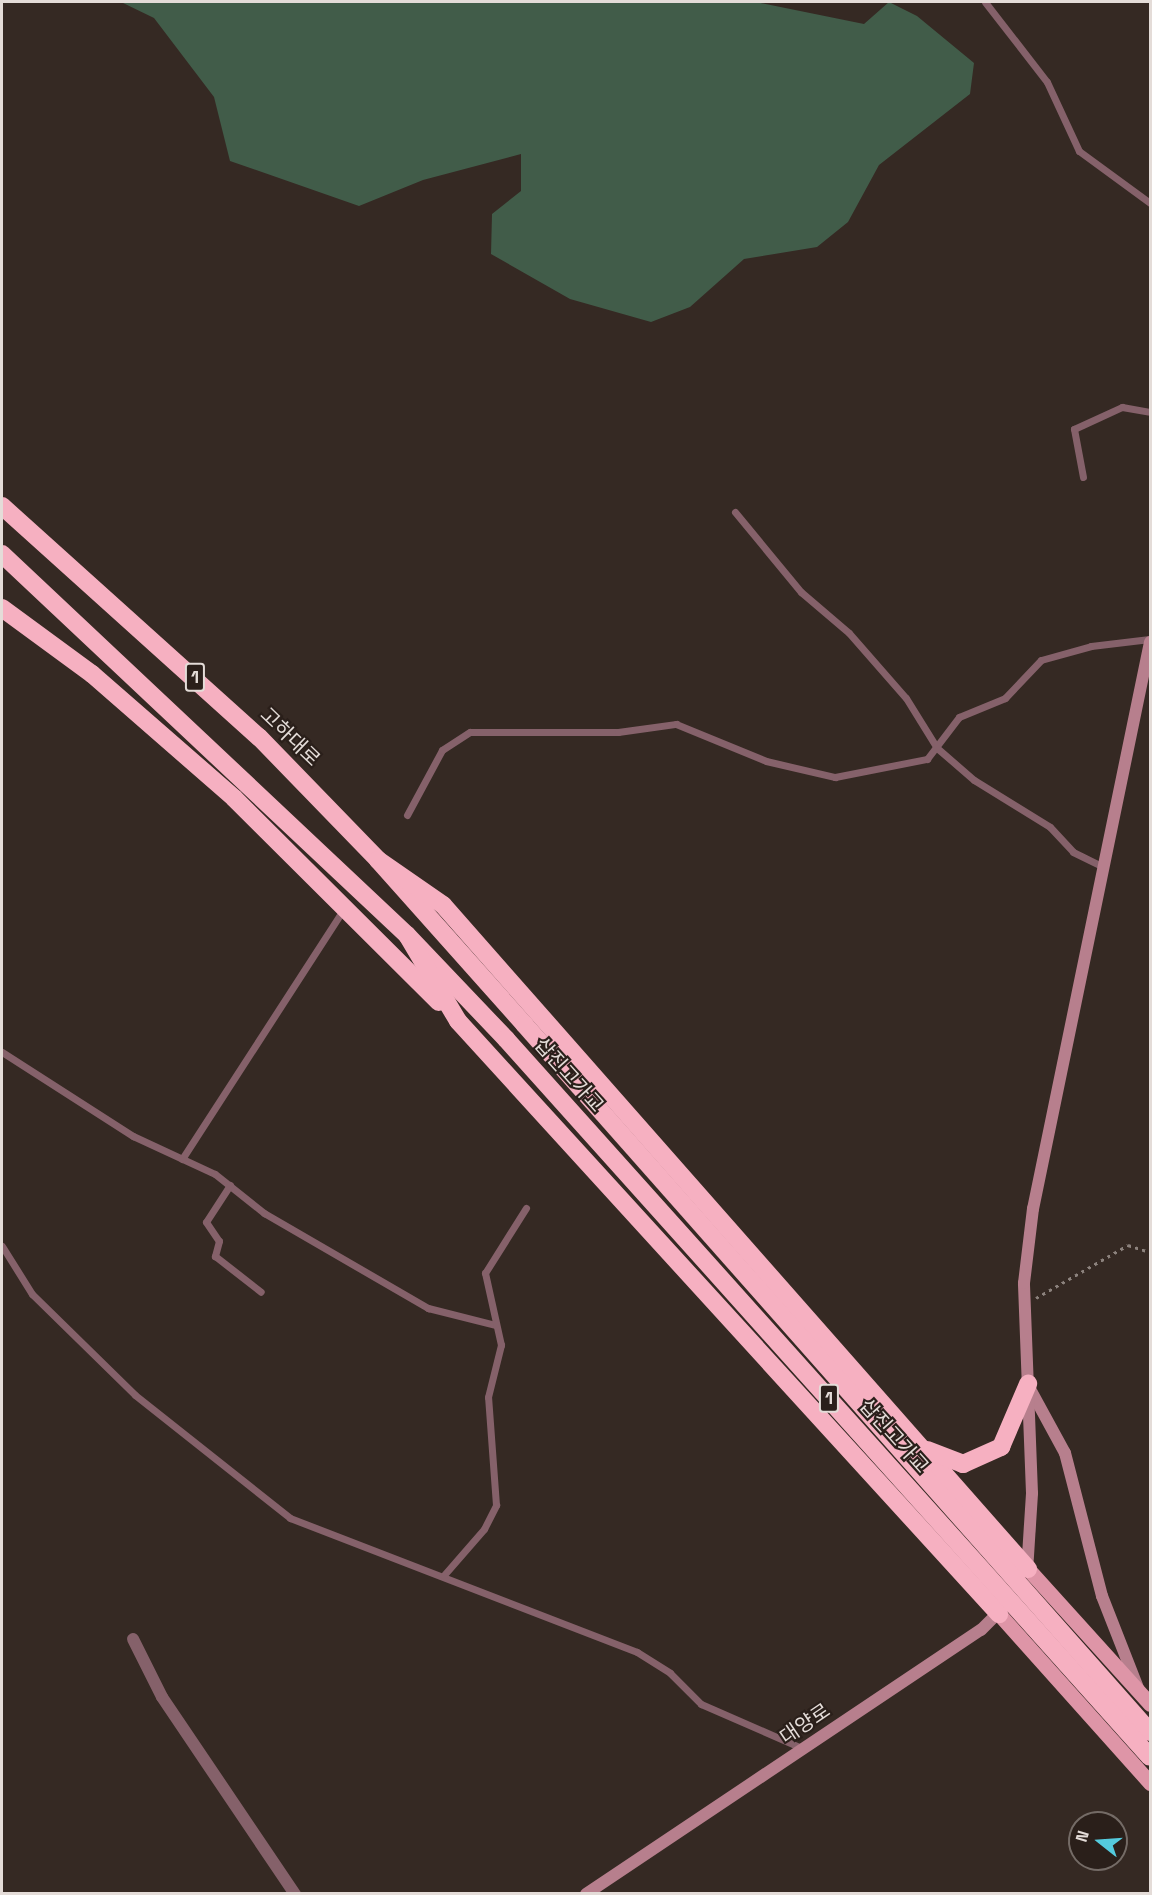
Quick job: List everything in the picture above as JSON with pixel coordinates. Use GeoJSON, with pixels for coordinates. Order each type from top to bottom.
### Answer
{"type":"FeatureCollection","features":[{"type":"Feature","properties":{"kind":"highway","name":"고하대로"},"geometry":{"type":"LineString","coordinates":[[2,506],[251,730],[378,860],[524,1024]]}},
{"type":"Feature","properties":{"kind":"highway","name":"1"},"geometry":{"type":"LineString","coordinates":[[2,554],[407,935]]}},
{"type":"Feature","properties":{"kind":"highway"},"geometry":{"type":"LineString","coordinates":[[2,608],[92,674],[234,798],[458,1022],[999,1614]]}},
{"type":"Feature","properties":{"kind":"highway"},"geometry":{"type":"LineString","coordinates":[[378,860],[443,904],[1028,1569]]}},
{"type":"Feature","properties":{"kind":"highway"},"geometry":{"type":"LineString","coordinates":[[407,935],[458,1022]]}},
{"type":"Feature","properties":{"kind":"highway","name":"삽진고가교"},"geometry":{"type":"LineString","coordinates":[[407,935],[506,1039],[1150,1758]]}},
{"type":"Feature","properties":{"kind":"highway","name":"삽진고가교"},"geometry":{"type":"LineString","coordinates":[[524,1024],[1150,1732]]}},
{"type":"Feature","properties":{"kind":"highway"},"geometry":{"type":"LineString","coordinates":[[923,1449],[963,1464],[1001,1447],[1028,1384]]}},
{"type":"Feature","properties":{"kind":"main road"},"geometry":{"type":"LineString","coordinates":[[1028,1569],[1146,1699]]}},
{"type":"Feature","properties":{"kind":"main road"},"geometry":{"type":"LineString","coordinates":[[999,1614],[1150,1783]]}},
{"type":"Feature","properties":{"kind":"street"},"geometry":{"type":"LineString","coordinates":[[1028,1569],[1032,1493],[1024,1305],[1040,1163],[1150,641]]}},
{"type":"Feature","properties":{"kind":"street"},"geometry":{"type":"LineString","coordinates":[[1028,1384],[1065,1453],[1102,1596],[1146,1699]]}},
{"type":"Feature","properties":{"kind":"street","name":"대양로"},"geometry":{"type":"LineString","coordinates":[[586,1893],[804,1749],[999,1614],[1028,1569]]}},
{"type":"Feature","properties":{"kind":"street"},"geometry":{"type":"LineString","coordinates":[[133,1639],[162,1697],[296,1893]]}},
{"type":"Feature","properties":{"kind":"lane"},"geometry":{"type":"LineString","coordinates":[[985,2],[1047,82],[1079,151],[1150,203]]}},
{"type":"Feature","properties":{"kind":"lane"},"geometry":{"type":"LineString","coordinates":[[1083,477],[1074,429],[1122,407],[1150,412]]}},
{"type":"Feature","properties":{"kind":"lane"},"geometry":{"type":"LineString","coordinates":[[735,512],[801,592],[849,633],[906,698],[937,748],[974,780],[1050,826],[1073,852],[1102,866]]}},
{"type":"Feature","properties":{"kind":"lane"},"geometry":{"type":"LineString","coordinates":[[407,815],[442,750],[470,732],[618,732],[676,724],[766,761],[825,777],[927,759],[959,717],[1005,698],[1041,660],[1091,646],[1150,641]]}},
{"type":"Feature","properties":{"kind":"lane"},"geometry":{"type":"LineString","coordinates":[[182,1158],[340,915]]}},
{"type":"Feature","properties":{"kind":"lane"},"geometry":{"type":"LineString","coordinates":[[2,1052],[133,1136],[182,1158],[230,1185],[264,1213],[428,1308],[495,1325]]}},
{"type":"Feature","properties":{"kind":"lane"},"geometry":{"type":"LineString","coordinates":[[230,1185],[206,1222],[219,1241],[215,1256],[261,1292]]}},
{"type":"Feature","properties":{"kind":"lane"},"geometry":{"type":"LineString","coordinates":[[444,1575],[484,1529],[496,1504],[488,1410],[501,1345],[485,1273],[526,1208]]}},
{"type":"Feature","properties":{"kind":"lane"},"geometry":{"type":"LineString","coordinates":[[2,1246],[51,1314],[135,1395],[259,1497],[334,1538],[444,1575],[637,1652],[670,1672],[701,1704],[804,1749]]}},
{"type":"Feature","properties":{"kind":"path"},"geometry":{"type":"LineString","coordinates":[[1024,1305],[1128,1245],[1150,1252]]}},
{"type":"Feature","properties":{"kind":"green space"},"geometry":{"type":"Polygon","coordinates":[[[121,2],[756,2],[864,24],[889,2],[917,16],[974,63],[970,94],[879,165],[848,222],[817,247],[744,259],[690,307],[651,322],[570,299],[491,254],[492,214],[521,191],[521,154],[423,180],[359,206],[230,161],[214,97],[154,18],[121,2]]]}}]}
